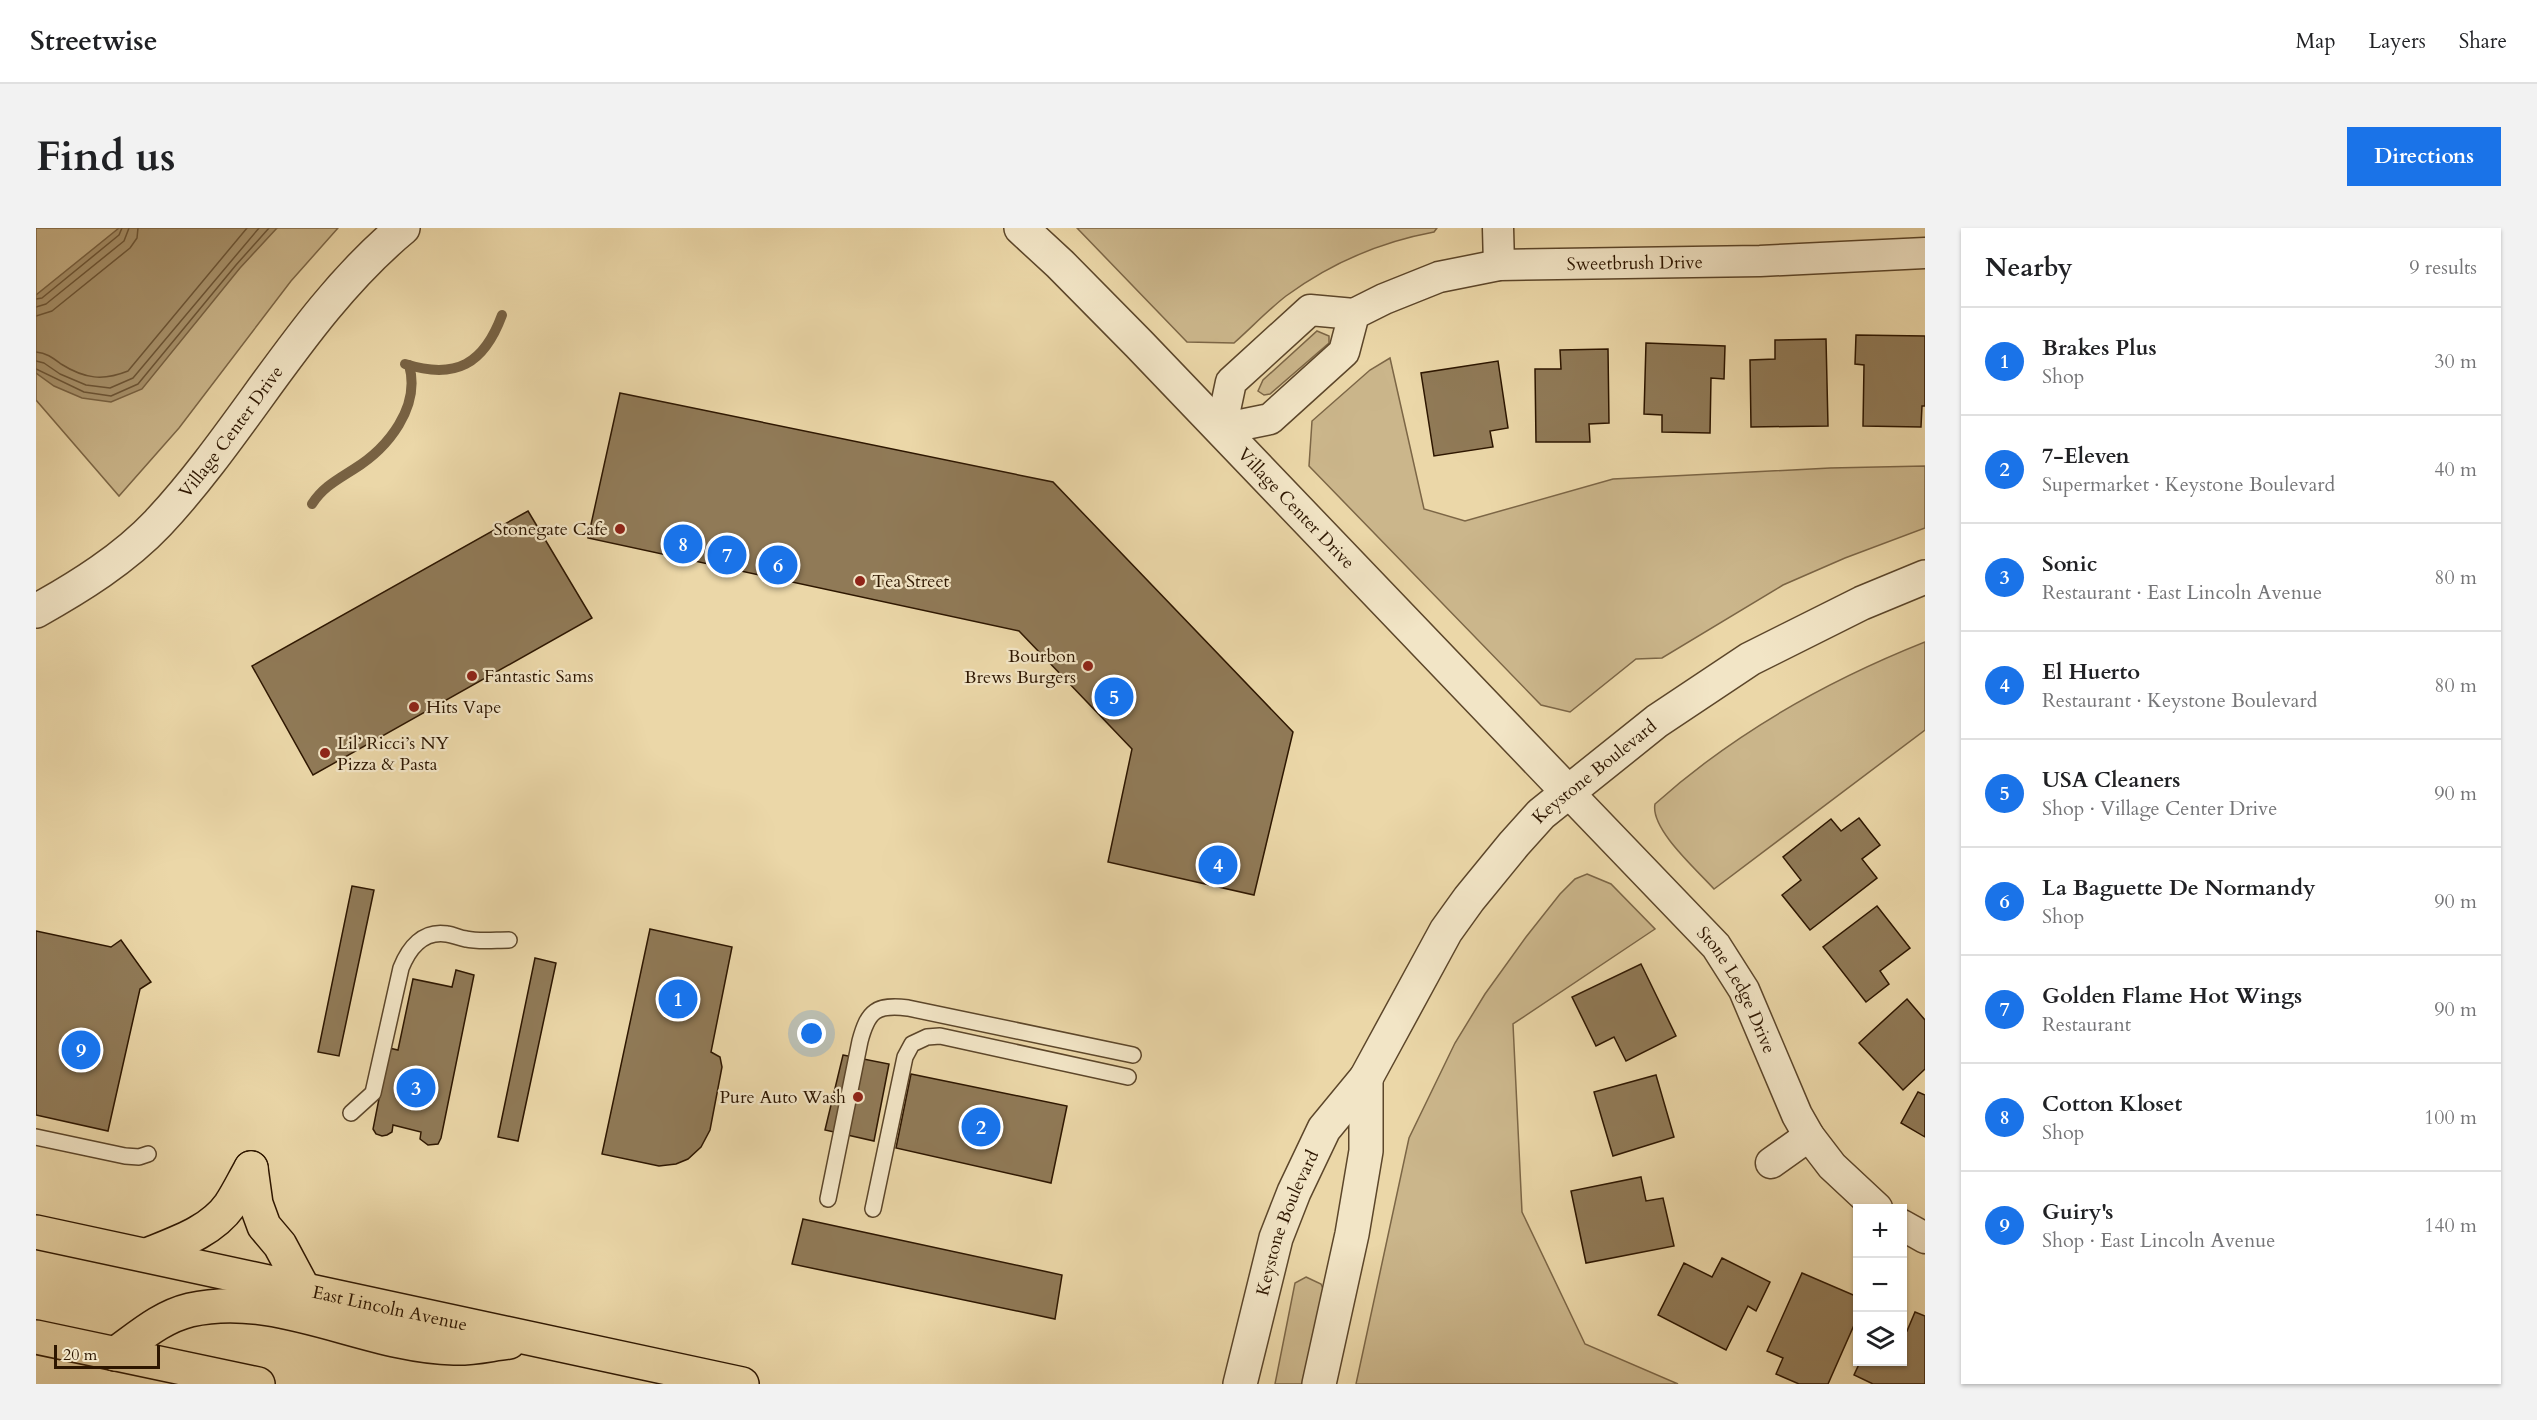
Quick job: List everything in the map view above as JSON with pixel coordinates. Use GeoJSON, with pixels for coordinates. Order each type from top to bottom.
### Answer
{"type":"FeatureCollection","features":[{"type":"Feature","properties":{"kind":"main road"},"geometry":{"type":"LineString","coordinates":[[147,1256],[194,1236],[220,1216],[229,1206],[251,1168],[256,1204],[264,1226],[280,1245],[303,1288]]}},
{"type":"Feature","properties":{"kind":"main road","name":"East Lincoln Avenue"},"geometry":{"type":"LineString","coordinates":[[36,1232],[742,1384]]}},
{"type":"Feature","properties":{"kind":"main road"},"geometry":{"type":"LineString","coordinates":[[115,1354],[160,1321],[189,1310],[234,1305],[287,1313],[408,1341],[455,1348],[534,1338]]}},
{"type":"Feature","properties":{"kind":"main road"},"geometry":{"type":"LineString","coordinates":[[36,1337],[258,1384]]}},
{"type":"Feature","properties":{"kind":"street","name":"Village Center Drive"},"geometry":{"type":"LineString","coordinates":[[36,611],[118,558],[158,523],[338,294],[376,251],[403,228]]}},
{"type":"Feature","properties":{"kind":"street","name":"Village Center Drive"},"geometry":{"type":"LineString","coordinates":[[1021,228],[1060,264],[1221,429],[1568,792]]}},
{"type":"Feature","properties":{"kind":"street"},"geometry":{"type":"LineString","coordinates":[[1498,228],[1499,266]]}},
{"type":"Feature","properties":{"kind":"street","name":"Sweetbrush Drive"},"geometry":{"type":"LineString","coordinates":[[1354,314],[1384,299],[1439,278],[1499,266],[1760,261],[1925,253]]}},
{"type":"Feature","properties":{"kind":"street"},"geometry":{"type":"LineString","coordinates":[[1310,310],[1354,314],[1344,352],[1270,419],[1221,429],[1232,382],[1310,310]]}},
{"type":"Feature","properties":{"kind":"street","name":"Keystone Boulevard"},"geometry":{"type":"LineString","coordinates":[[1240,1384],[1276,1238],[1294,1192],[1324,1128],[1366,1078],[1446,931],[1469,898],[1541,814],[1658,721],[1750,659],[1862,603],[1925,578]]}},
{"type":"Feature","properties":{"kind":"street","name":"Stone Ledge Drive"},"geometry":{"type":"LineString","coordinates":[[1568,792],[1716,946],[1743,990],[1797,1115],[1809,1136],[1832,1166],[1872,1204]]}},
{"type":"Feature","properties":{"kind":"street","name":"Keystone Boulevard"},"geometry":{"type":"LineString","coordinates":[[1319,1384],[1352,1234],[1366,1151],[1366,1078]]}},
{"type":"Feature","properties":{"kind":"street"},"geometry":{"type":"LineString","coordinates":[[1771,1163],[1809,1136]]}},
{"type":"Feature","properties":{"kind":"street"},"geometry":{"type":"LineString","coordinates":[[1907,1228],[1925,1238]]}},
{"type":"Feature","properties":{"kind":"lane"},"geometry":{"type":"LineString","coordinates":[[351,1113],[373,1093],[401,968],[408,951],[416,942],[446,933],[466,940],[509,940]]}},
{"type":"Feature","properties":{"kind":"lane"},"geometry":{"type":"LineString","coordinates":[[828,1199],[860,1041],[866,1020],[872,1013],[893,1006],[908,1008],[1133,1055]]}},
{"type":"Feature","properties":{"kind":"lane"},"geometry":{"type":"LineString","coordinates":[[873,1209],[905,1057],[912,1044],[927,1037],[940,1036],[986,1044],[1128,1077]]}},
{"type":"Feature","properties":{"kind":"lane"},"geometry":{"type":"LineString","coordinates":[[36,1137],[125,1156],[139,1157],[148,1154]]}},
{"type":"Feature","properties":{"kind":"shaded area"},"geometry":{"type":"Polygon","coordinates":[[[36,228],[338,228],[291,281],[179,428],[119,496],[36,400],[36,228]]]}},
{"type":"Feature","properties":{"kind":"shaded area"},"geometry":{"type":"Polygon","coordinates":[[[1077,228],[1437,228],[1434,232],[1375,248],[1321,273],[1286,296],[1234,343],[1187,342],[1077,228]]]}},
{"type":"Feature","properties":{"kind":"shaded area"},"geometry":{"type":"Polygon","coordinates":[[[1317,331],[1329,336],[1329,343],[1270,394],[1264,395],[1258,391],[1263,380],[1317,331]]]}},
{"type":"Feature","properties":{"kind":"shaded area"},"geometry":{"type":"Polygon","coordinates":[[[1390,358],[1424,509],[1465,521],[1613,479],[1830,468],[1925,466],[1925,528],[1845,558],[1783,585],[1662,658],[1636,659],[1570,712],[1541,705],[1309,466],[1312,421],[1370,370],[1390,358]]]}},
{"type":"Feature","properties":{"kind":"shaded area"},"geometry":{"type":"Polygon","coordinates":[[[1925,642],[1925,730],[1714,889],[1667,837],[1655,814],[1655,804],[1716,755],[1782,711],[1852,674],[1925,642]]]}},
{"type":"Feature","properties":{"kind":"shaded area"},"geometry":{"type":"Polygon","coordinates":[[[1587,874],[1611,884],[1655,929],[1513,1024],[1522,1212],[1585,1344],[1678,1384],[1356,1384],[1409,1138],[1455,1043],[1485,994],[1560,894],[1575,879],[1587,874]]]}},
{"type":"Feature","properties":{"kind":"shaded area"},"geometry":{"type":"Polygon","coordinates":[[[1306,1277],[1321,1284],[1324,1291],[1303,1384],[1275,1384],[1295,1283],[1306,1277]]]}},
{"type":"Feature","properties":{"kind":"water"},"geometry":{"type":"Polygon","coordinates":[[[119,228],[277,228],[240,268],[142,389],[111,402],[82,398],[54,386],[36,373],[36,295],[119,228]]]}},
{"type":"Feature","properties":{"kind":"building"},"geometry":{"type":"Polygon","coordinates":[[[1856,335],[1925,336],[1925,406],[1922,406],[1921,427],[1863,426],[1864,365],[1855,364],[1856,335]]]}},
{"type":"Feature","properties":{"kind":"building"},"geometry":{"type":"Polygon","coordinates":[[[1826,339],[1828,426],[1751,427],[1750,360],[1775,359],[1775,340],[1826,339]]]}},
{"type":"Feature","properties":{"kind":"building"},"geometry":{"type":"Polygon","coordinates":[[[1646,343],[1725,346],[1724,379],[1711,378],[1710,433],[1662,432],[1662,415],[1644,414],[1646,343]]]}},
{"type":"Feature","properties":{"kind":"building"},"geometry":{"type":"Polygon","coordinates":[[[1608,349],[1609,423],[1589,424],[1590,442],[1536,442],[1535,369],[1561,369],[1560,350],[1608,349]]]}},
{"type":"Feature","properties":{"kind":"building"},"geometry":{"type":"Polygon","coordinates":[[[1498,361],[1508,428],[1490,431],[1493,447],[1434,456],[1421,373],[1498,361]]]}},
{"type":"Feature","properties":{"kind":"building"},"geometry":{"type":"Polygon","coordinates":[[[620,393],[1053,482],[1293,732],[1254,895],[1108,862],[1132,749],[1019,631],[588,538],[620,393]]]}},
{"type":"Feature","properties":{"kind":"building"},"geometry":{"type":"Polygon","coordinates":[[[528,511],[592,618],[313,775],[252,666],[528,511]]]}},
{"type":"Feature","properties":{"kind":"building"},"geometry":{"type":"Polygon","coordinates":[[[1859,818],[1880,845],[1862,859],[1877,878],[1810,930],[1782,895],[1801,880],[1783,857],[1831,819],[1841,831],[1859,818]]]}},
{"type":"Feature","properties":{"kind":"building"},"geometry":{"type":"Polygon","coordinates":[[[352,886],[374,890],[339,1056],[318,1052],[352,886]]]}},
{"type":"Feature","properties":{"kind":"building"},"geometry":{"type":"Polygon","coordinates":[[[1877,906],[1910,948],[1880,971],[1889,984],[1866,1002],[1823,947],[1877,906]]]}},
{"type":"Feature","properties":{"kind":"building"},"geometry":{"type":"Polygon","coordinates":[[[650,929],[732,947],[711,1052],[720,1057],[722,1067],[710,1130],[701,1147],[688,1159],[676,1164],[659,1166],[602,1154],[650,929]]]}},
{"type":"Feature","properties":{"kind":"building"},"geometry":{"type":"Polygon","coordinates":[[[36,931],[111,947],[121,940],[151,982],[140,989],[108,1131],[36,1115],[36,931]]]}},
{"type":"Feature","properties":{"kind":"building"},"geometry":{"type":"Polygon","coordinates":[[[535,958],[556,963],[518,1141],[498,1137],[535,958]]]}},
{"type":"Feature","properties":{"kind":"building"},"geometry":{"type":"Polygon","coordinates":[[[1641,964],[1676,1036],[1626,1061],[1614,1037],[1596,1046],[1572,997],[1641,964]]]}},
{"type":"Feature","properties":{"kind":"building"},"geometry":{"type":"Polygon","coordinates":[[[456,970],[474,975],[441,1138],[438,1144],[428,1145],[420,1139],[421,1132],[393,1125],[392,1132],[387,1135],[376,1134],[373,1129],[389,1048],[398,1050],[413,979],[452,987],[456,970]]]}},
{"type":"Feature","properties":{"kind":"building"},"geometry":{"type":"Polygon","coordinates":[[[1907,999],[1925,1020],[1925,1069],[1903,1090],[1859,1043],[1907,999]]]}},
{"type":"Feature","properties":{"kind":"building","name":"Pure Auto Wash"},"geometry":{"type":"Polygon","coordinates":[[[843,1055],[889,1064],[874,1141],[825,1130],[843,1055]]]}},
{"type":"Feature","properties":{"kind":"building"},"geometry":{"type":"Polygon","coordinates":[[[911,1074],[1067,1106],[1051,1183],[896,1148],[911,1074]]]}},
{"type":"Feature","properties":{"kind":"building"},"geometry":{"type":"Polygon","coordinates":[[[1656,1075],[1674,1137],[1613,1156],[1594,1092],[1656,1075]]]}},
{"type":"Feature","properties":{"kind":"building"},"geometry":{"type":"Polygon","coordinates":[[[1918,1092],[1925,1095],[1925,1137],[1901,1123],[1918,1092]]]}},
{"type":"Feature","properties":{"kind":"building"},"geometry":{"type":"Polygon","coordinates":[[[1641,1177],[1646,1201],[1663,1198],[1674,1246],[1586,1263],[1571,1191],[1641,1177]]]}},
{"type":"Feature","properties":{"kind":"building"},"geometry":{"type":"Polygon","coordinates":[[[803,1219],[1062,1275],[1055,1319],[792,1264],[803,1219]]]}},
{"type":"Feature","properties":{"kind":"building"},"geometry":{"type":"Polygon","coordinates":[[[1722,1258],[1770,1282],[1756,1311],[1748,1306],[1726,1350],[1658,1315],[1684,1263],[1712,1277],[1722,1258]]]}},
{"type":"Feature","properties":{"kind":"building"},"geometry":{"type":"Polygon","coordinates":[[[1802,1273],[1853,1295],[1853,1327],[1828,1384],[1799,1384],[1776,1374],[1783,1358],[1767,1351],[1802,1273]]]}},
{"type":"Feature","properties":{"kind":"building"},"geometry":{"type":"Polygon","coordinates":[[[1915,1312],[1925,1316],[1925,1384],[1873,1384],[1854,1375],[1858,1366],[1907,1366],[1907,1331],[1915,1312]]]}},
{"type":"Feature","properties":{"kind":"waterway"},"geometry":{"type":"LineString","coordinates":[[405,364],[439,370],[466,364],[486,346],[502,315]]}},
{"type":"Feature","properties":{"kind":"waterway"},"geometry":{"type":"LineString","coordinates":[[312,504],[326,488],[367,460],[390,438],[406,411],[410,396],[409,365]]}},
{"type":"Feature","properties":{"kind":"place","name":"Stonegate Cafe"},"geometry":{"type":"Point","coordinates":[620,529]}},
{"type":"Feature","properties":{"kind":"place","name":"Cotton Kloset"},"geometry":{"type":"Point","coordinates":[683,544]}},
{"type":"Feature","properties":{"kind":"place","name":"Golden Flame Hot Wings"},"geometry":{"type":"Point","coordinates":[727,555]}},
{"type":"Feature","properties":{"kind":"place","name":"La Baguette De Normandy"},"geometry":{"type":"Point","coordinates":[778,565]}},
{"type":"Feature","properties":{"kind":"place","name":"Tea Street"},"geometry":{"type":"Point","coordinates":[860,581]}},
{"type":"Feature","properties":{"kind":"place","name":"Bourbon Brews Burgers"},"geometry":{"type":"Point","coordinates":[1088,666]}},
{"type":"Feature","properties":{"kind":"place","name":"Fantastic Sams"},"geometry":{"type":"Point","coordinates":[472,676]}},
{"type":"Feature","properties":{"kind":"place","name":"USA Cleaners"},"geometry":{"type":"Point","coordinates":[1114,697]}},
{"type":"Feature","properties":{"kind":"place","name":"Hits Vape"},"geometry":{"type":"Point","coordinates":[414,707]}},
{"type":"Feature","properties":{"kind":"place","name":"Lil’ Ricci’s NY Pizza & Pasta"},"geometry":{"type":"Point","coordinates":[325,753]}},
{"type":"Feature","properties":{"kind":"place","name":"El Huerto"},"geometry":{"type":"Point","coordinates":[1218,865]}},
{"type":"Feature","properties":{"kind":"place","name":"Brakes Plus"},"geometry":{"type":"Point","coordinates":[678,999]}},
{"type":"Feature","properties":{"kind":"place","name":"Guiry's"},"geometry":{"type":"Point","coordinates":[81,1050]}},
{"type":"Feature","properties":{"kind":"place","name":"Sonic"},"geometry":{"type":"Point","coordinates":[416,1088]}},
{"type":"Feature","properties":{"kind":"place","name":"Pure Auto Wash"},"geometry":{"type":"Point","coordinates":[858,1097]}},
{"type":"Feature","properties":{"kind":"place","name":"7-Eleven"},"geometry":{"type":"Point","coordinates":[981,1127]}}]}
